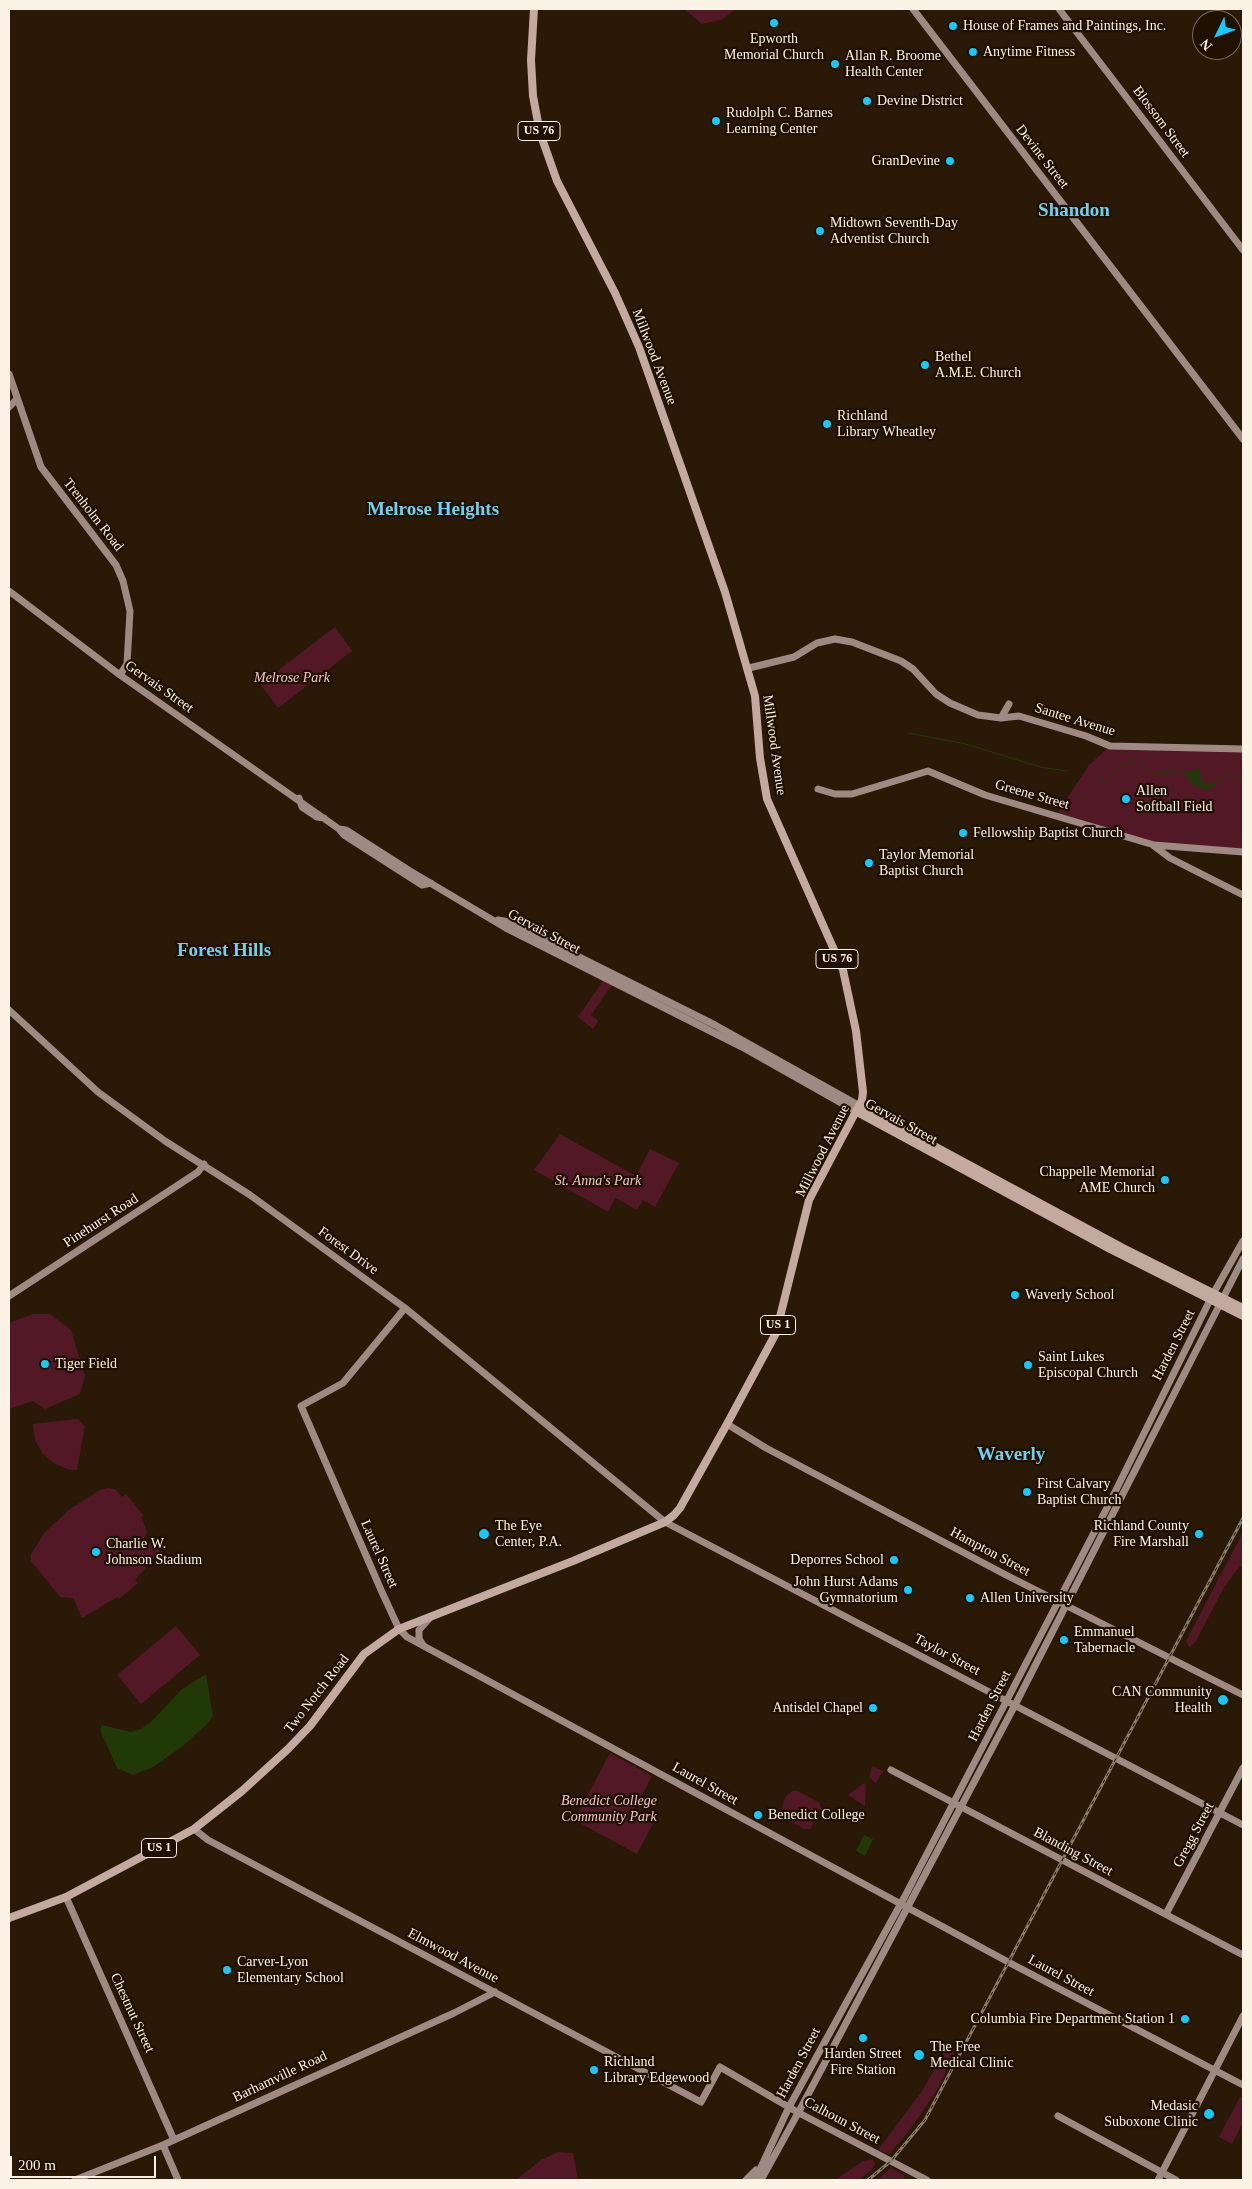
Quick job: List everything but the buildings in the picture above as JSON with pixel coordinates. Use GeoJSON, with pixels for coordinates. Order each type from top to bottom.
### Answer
{"type":"FeatureCollection","features":[{"type":"Feature","properties":{"kind":"main road","name":"Millwood Avenue"},"geometry":{"type":"LineString","coordinates":[[534,9],[531,60],[533,91],[540,133],[547,156],[565,197],[608,280],[639,347],[693,495],[749,668],[758,716],[760,758],[767,799],[843,970],[852,1004],[863,1092],[859,1109],[809,1200],[776,1333],[680,1508],[666,1522]]}},
{"type":"Feature","properties":{"kind":"main road","name":"Gervais Street"},"geometry":{"type":"LineString","coordinates":[[859,1109],[1015,1199],[1212,1298],[1243,1308]]}},
{"type":"Feature","properties":{"kind":"main road","name":"Gervais Street"},"geometry":{"type":"LineString","coordinates":[[1221,1301],[1243,1316]]}},
{"type":"Feature","properties":{"kind":"main road","name":"Two Notch Road"},"geometry":{"type":"LineString","coordinates":[[9,1918],[66,1897],[194,1829],[242,1791],[288,1749],[310,1726],[364,1654],[399,1629],[666,1522]]}},
{"type":"Feature","properties":{"kind":"street","name":"Devine Street"},"geometry":{"type":"LineString","coordinates":[[912,9],[1243,439]]}},
{"type":"Feature","properties":{"kind":"street","name":"Blossom Street"},"geometry":{"type":"LineString","coordinates":[[1059,9],[1243,250]]}},
{"type":"Feature","properties":{"kind":"street","name":"Trenholm Road"},"geometry":{"type":"LineString","coordinates":[[9,374],[16,400],[40,467],[116,565],[123,581],[130,611],[127,664],[120,675]]}},
{"type":"Feature","properties":{"kind":"street"},"geometry":{"type":"LineString","coordinates":[[9,407],[16,400]]}},
{"type":"Feature","properties":{"kind":"street","name":"Gervais Street"},"geometry":{"type":"LineString","coordinates":[[9,591],[120,675],[299,798],[340,829],[346,830],[514,932],[750,1051],[859,1109]]}},
{"type":"Feature","properties":{"kind":"street","name":"Santee Avenue"},"geometry":{"type":"LineString","coordinates":[[749,668],[794,657],[817,643],[835,639],[852,642],[901,662],[913,669],[936,694],[950,703],[978,715],[1001,718],[1018,716],[1086,736],[1110,746],[1243,749]]}},
{"type":"Feature","properties":{"kind":"street"},"geometry":{"type":"LineString","coordinates":[[1001,718],[1009,704]]}},
{"type":"Feature","properties":{"kind":"street","name":"Greene Street"},"geometry":{"type":"LineString","coordinates":[[818,789],[826,792],[852,794],[928,771],[985,795],[1154,845],[1243,852]]}},
{"type":"Feature","properties":{"kind":"street"},"geometry":{"type":"LineString","coordinates":[[1154,845],[1170,858],[1243,895]]}},
{"type":"Feature","properties":{"kind":"street","name":"Forest Drive"},"geometry":{"type":"LineString","coordinates":[[9,1010],[98,1092],[165,1141],[204,1164],[405,1308],[666,1522]]}},
{"type":"Feature","properties":{"kind":"street","name":"Pinehurst Road"},"geometry":{"type":"LineString","coordinates":[[9,1296],[198,1172],[204,1164]]}},
{"type":"Feature","properties":{"kind":"street","name":"Harden Street"},"geometry":{"type":"LineString","coordinates":[[760,2180],[799,2113],[1015,1705],[1111,1500],[1212,1298],[1243,1241]]}},
{"type":"Feature","properties":{"kind":"street","name":"Harden Street"},"geometry":{"type":"LineString","coordinates":[[754,2180],[789,2108],[1062,1602],[1243,1259]]}},
{"type":"Feature","properties":{"kind":"street","name":"Laurel Street"},"geometry":{"type":"LineString","coordinates":[[405,1308],[343,1383],[301,1406],[399,1629],[407,1637],[717,1805],[901,1902],[908,1908],[1243,2085]]}},
{"type":"Feature","properties":{"kind":"street","name":"Hampton Street"},"geometry":{"type":"LineString","coordinates":[[727,1424],[766,1448],[1243,1695]]}},
{"type":"Feature","properties":{"kind":"street","name":"Taylor Street"},"geometry":{"type":"LineString","coordinates":[[666,1522],[1243,1825]]}},
{"type":"Feature","properties":{"kind":"street"},"geometry":{"type":"LineString","coordinates":[[423,1645],[419,1639],[419,1630],[432,1616]]}},
{"type":"Feature","properties":{"kind":"street","name":"Gregg Street"},"geometry":{"type":"LineString","coordinates":[[1166,1914],[1243,1768]]}},
{"type":"Feature","properties":{"kind":"street","name":"Blanding Street"},"geometry":{"type":"LineString","coordinates":[[891,1770],[1243,1955]]}},
{"type":"Feature","properties":{"kind":"street","name":"Elmwood Avenue"},"geometry":{"type":"LineString","coordinates":[[194,1829],[210,1841],[701,2102],[720,2067]]}},
{"type":"Feature","properties":{"kind":"street","name":"Chestnut Street"},"geometry":{"type":"LineString","coordinates":[[66,1897],[174,2140]]}},
{"type":"Feature","properties":{"kind":"street","name":"Barhamville Road"},"geometry":{"type":"LineString","coordinates":[[75,2180],[163,2145],[454,2014],[495,1992]]}},
{"type":"Feature","properties":{"kind":"street"},"geometry":{"type":"LineString","coordinates":[[1158,2180],[1243,2016]]}},
{"type":"Feature","properties":{"kind":"street","name":"Calhoun Street"},"geometry":{"type":"LineString","coordinates":[[720,2067],[789,2108],[928,2180]]}},
{"type":"Feature","properties":{"kind":"street"},"geometry":{"type":"LineString","coordinates":[[1058,2116],[1176,2180]]}},
{"type":"Feature","properties":{"kind":"street"},"geometry":{"type":"LineString","coordinates":[[163,2145],[178,2180]]}},
{"type":"Feature","properties":{"kind":"street"},"geometry":{"type":"LineString","coordinates":[[746,2180],[765,2158]]}},
{"type":"Feature","properties":{"kind":"green space"},"geometry":{"type":"Polygon","coordinates":[[[684,9],[736,9],[721,20],[702,24],[684,9]]]}},
{"type":"Feature","properties":{"kind":"green space","name":"Melrose Park"},"geometry":{"type":"Polygon","coordinates":[[[335,627],[352,651],[278,708],[260,684],[335,627]]]}},
{"type":"Feature","properties":{"kind":"green space"},"geometry":{"type":"Polygon","coordinates":[[[1110,746],[1243,749],[1243,852],[1154,845],[1056,815],[1089,765],[1110,746]]]}},
{"type":"Feature","properties":{"kind":"green space"},"geometry":{"type":"Polygon","coordinates":[[[603,981],[612,985],[591,1015],[598,1021],[593,1029],[578,1017],[603,981]]]}},
{"type":"Feature","properties":{"kind":"green space","name":"St. Anna's Park"},"geometry":{"type":"Polygon","coordinates":[[[560,1134],[636,1176],[650,1149],[679,1163],[655,1207],[643,1200],[637,1210],[615,1198],[608,1212],[534,1170],[560,1134]]]}},
{"type":"Feature","properties":{"kind":"green space","name":"Tiger Field"},"geometry":{"type":"Polygon","coordinates":[[[33,1314],[50,1314],[71,1330],[85,1376],[80,1394],[45,1409],[33,1401],[9,1409],[9,1323],[33,1314]]]}},
{"type":"Feature","properties":{"kind":"green space"},"geometry":{"type":"Polygon","coordinates":[[[78,1419],[85,1426],[77,1470],[70,1470],[55,1464],[43,1454],[35,1440],[33,1424],[78,1419]]]}},
{"type":"Feature","properties":{"kind":"green space","name":"Charlie W. Johnson Stadium"},"geometry":{"type":"Polygon","coordinates":[[[115,1489],[122,1497],[126,1494],[143,1515],[141,1517],[147,1532],[144,1539],[161,1551],[135,1580],[138,1583],[119,1599],[117,1597],[82,1618],[73,1598],[60,1597],[31,1561],[31,1554],[45,1532],[70,1509],[100,1490],[115,1489]]]}},
{"type":"Feature","properties":{"kind":"green space"},"geometry":{"type":"Polygon","coordinates":[[[1243,1532],[1243,1566],[1240,1566],[1224,1587],[1195,1643],[1189,1647],[1186,1641],[1243,1532]]]}},
{"type":"Feature","properties":{"kind":"green space"},"geometry":{"type":"Polygon","coordinates":[[[176,1626],[200,1655],[141,1704],[117,1675],[176,1626]]]}},
{"type":"Feature","properties":{"kind":"green space","name":"Benedict College Community Park"},"geometry":{"type":"Polygon","coordinates":[[[610,1753],[652,1776],[635,1809],[655,1820],[637,1854],[574,1820],[610,1753]]]}},
{"type":"Feature","properties":{"kind":"green space"},"geometry":{"type":"Polygon","coordinates":[[[872,1766],[883,1771],[876,1783],[869,1777],[872,1766]]]}},
{"type":"Feature","properties":{"kind":"green space"},"geometry":{"type":"Polygon","coordinates":[[[864,1783],[866,1785],[865,1806],[848,1795],[864,1783]]]}},
{"type":"Feature","properties":{"kind":"green space"},"geometry":{"type":"Polygon","coordinates":[[[792,1791],[798,1791],[820,1803],[821,1809],[810,1829],[805,1829],[785,1819],[780,1814],[786,1796],[792,1791]]]}},
{"type":"Feature","properties":{"kind":"green space"},"geometry":{"type":"Polygon","coordinates":[[[947,2047],[957,2048],[937,2090],[909,2131],[889,2154],[878,2150],[922,2091],[947,2047]]]}},
{"type":"Feature","properties":{"kind":"green space"},"geometry":{"type":"Polygon","coordinates":[[[1240,2097],[1243,2099],[1243,2122],[1232,2144],[1219,2137],[1240,2097]]]}},
{"type":"Feature","properties":{"kind":"green space"},"geometry":{"type":"Polygon","coordinates":[[[558,2152],[573,2153],[578,2180],[516,2180],[541,2160],[558,2152]]]}},
{"type":"Feature","properties":{"kind":"green space"},"geometry":{"type":"Polygon","coordinates":[[[873,2159],[875,2164],[871,2171],[858,2180],[835,2180],[863,2161],[873,2159]]]}},
{"type":"Feature","properties":{"kind":"green space"},"geometry":{"type":"Polygon","coordinates":[[[891,2168],[904,2175],[904,2180],[877,2180],[891,2168]]]}},
{"type":"Feature","properties":{"kind":"shaded area"},"geometry":{"type":"Polygon","coordinates":[[[1198,767],[1203,783],[1207,785],[1215,781],[1217,784],[1206,790],[1194,785],[1185,776],[1185,771],[1192,772],[1198,767]]]}},
{"type":"Feature","properties":{"kind":"shaded area"},"geometry":{"type":"Polygon","coordinates":[[[206,1674],[213,1716],[208,1723],[183,1746],[153,1767],[133,1775],[117,1768],[100,1730],[102,1725],[131,1732],[141,1729],[151,1722],[181,1690],[206,1674]]]}},
{"type":"Feature","properties":{"kind":"shaded area"},"geometry":{"type":"Polygon","coordinates":[[[864,1835],[873,1839],[865,1856],[856,1851],[864,1835]]]}},
{"type":"Feature","properties":{"kind":"waterway"},"geometry":{"type":"LineString","coordinates":[[908,733],[966,744],[1040,767],[1067,771]]}},
{"type":"Feature","properties":{"kind":"waterway"},"geometry":{"type":"LineString","coordinates":[[1096,779],[1107,780],[1122,766],[1132,761],[1136,761],[1154,774],[1174,771],[1186,774]]}},
{"type":"Feature","properties":{"kind":"waterway"},"geometry":{"type":"LineString","coordinates":[[1215,783],[1227,774],[1234,774],[1243,783]]}},
{"type":"Feature","properties":{"kind":"railway"},"geometry":{"type":"LineString","coordinates":[[868,2180],[891,2161],[925,2120],[1243,1518]]}},
{"type":"Feature","properties":{"kind":"place","name":"Epworth Memorial Church"},"geometry":{"type":"Point","coordinates":[774,23]}},
{"type":"Feature","properties":{"kind":"place","name":"House of Frames and Paintings, Inc."},"geometry":{"type":"Point","coordinates":[953,26]}},
{"type":"Feature","properties":{"kind":"place","name":"Anytime Fitness"},"geometry":{"type":"Point","coordinates":[973,52]}},
{"type":"Feature","properties":{"kind":"place","name":"Allan R. Broome Health Center"},"geometry":{"type":"Point","coordinates":[835,64]}},
{"type":"Feature","properties":{"kind":"place","name":"Devine District"},"geometry":{"type":"Point","coordinates":[867,101]}},
{"type":"Feature","properties":{"kind":"place","name":"Rudolph C. Barnes Learning Center"},"geometry":{"type":"Point","coordinates":[716,121]}},
{"type":"Feature","properties":{"kind":"place","name":"GranDevine"},"geometry":{"type":"Point","coordinates":[950,161]}},
{"type":"Feature","properties":{"kind":"place","name":"Midtown Seventh-Day Adventist Church"},"geometry":{"type":"Point","coordinates":[820,231]}},
{"type":"Feature","properties":{"kind":"place","name":"Bethel A.M.E. Church"},"geometry":{"type":"Point","coordinates":[925,365]}},
{"type":"Feature","properties":{"kind":"place","name":"Richland Library Wheatley"},"geometry":{"type":"Point","coordinates":[827,424]}},
{"type":"Feature","properties":{"kind":"place","name":"Allen Softball Field"},"geometry":{"type":"Point","coordinates":[1126,799]}},
{"type":"Feature","properties":{"kind":"place","name":"Fellowship Baptist Church"},"geometry":{"type":"Point","coordinates":[963,833]}},
{"type":"Feature","properties":{"kind":"place","name":"Taylor Memorial Baptist Church"},"geometry":{"type":"Point","coordinates":[869,863]}},
{"type":"Feature","properties":{"kind":"place","name":"Chappelle Memorial AME Church"},"geometry":{"type":"Point","coordinates":[1165,1180]}},
{"type":"Feature","properties":{"kind":"place","name":"Waverly School"},"geometry":{"type":"Point","coordinates":[1015,1295]}},
{"type":"Feature","properties":{"kind":"place","name":"Tiger Field"},"geometry":{"type":"Point","coordinates":[45,1364]}},
{"type":"Feature","properties":{"kind":"place","name":"Saint Lukes Episcopal Church"},"geometry":{"type":"Point","coordinates":[1028,1365]}},
{"type":"Feature","properties":{"kind":"place","name":"First Calvary Baptist Church"},"geometry":{"type":"Point","coordinates":[1027,1492]}},
{"type":"Feature","properties":{"kind":"place","name":"The Eye Center, P.A."},"geometry":{"type":"Point","coordinates":[484,1534]}},
{"type":"Feature","properties":{"kind":"place","name":"Richland County Fire Marshall"},"geometry":{"type":"Point","coordinates":[1199,1534]}},
{"type":"Feature","properties":{"kind":"place","name":"Charlie W. Johnson Stadium"},"geometry":{"type":"Point","coordinates":[96,1552]}},
{"type":"Feature","properties":{"kind":"place","name":"Deporres School"},"geometry":{"type":"Point","coordinates":[894,1560]}},
{"type":"Feature","properties":{"kind":"place","name":"John Hurst Adams Gymnatorium"},"geometry":{"type":"Point","coordinates":[908,1590]}},
{"type":"Feature","properties":{"kind":"place","name":"Allen University"},"geometry":{"type":"Point","coordinates":[970,1598]}},
{"type":"Feature","properties":{"kind":"place","name":"Emmanuel Tabernacle"},"geometry":{"type":"Point","coordinates":[1064,1640]}},
{"type":"Feature","properties":{"kind":"place","name":"CAN Community Health"},"geometry":{"type":"Point","coordinates":[1223,1700]}},
{"type":"Feature","properties":{"kind":"place","name":"Antisdel Chapel"},"geometry":{"type":"Point","coordinates":[873,1708]}},
{"type":"Feature","properties":{"kind":"place","name":"Benedict College"},"geometry":{"type":"Point","coordinates":[758,1815]}},
{"type":"Feature","properties":{"kind":"place","name":"Carver-Lyon Elementary School"},"geometry":{"type":"Point","coordinates":[227,1970]}},
{"type":"Feature","properties":{"kind":"place","name":"Columbia Fire Department Station 1"},"geometry":{"type":"Point","coordinates":[1185,2019]}},
{"type":"Feature","properties":{"kind":"place","name":"Harden Street Fire Station"},"geometry":{"type":"Point","coordinates":[863,2038]}},
{"type":"Feature","properties":{"kind":"place","name":"The Free Medical Clinic"},"geometry":{"type":"Point","coordinates":[919,2055]}},
{"type":"Feature","properties":{"kind":"place","name":"Richland Library Edgewood"},"geometry":{"type":"Point","coordinates":[594,2070]}},
{"type":"Feature","properties":{"kind":"place","name":"Medasic Suboxone Clinic"},"geometry":{"type":"Point","coordinates":[1209,2114]}},
{"type":"Feature","properties":{"kind":"district","name":"Shandon"},"geometry":{"type":"Point","coordinates":[1074,211]}},
{"type":"Feature","properties":{"kind":"district","name":"Melrose Heights"},"geometry":{"type":"Point","coordinates":[433,510]}},
{"type":"Feature","properties":{"kind":"district","name":"Forest Hills"},"geometry":{"type":"Point","coordinates":[224,951]}},
{"type":"Feature","properties":{"kind":"district","name":"Waverly"},"geometry":{"type":"Point","coordinates":[1011,1455]}}]}
